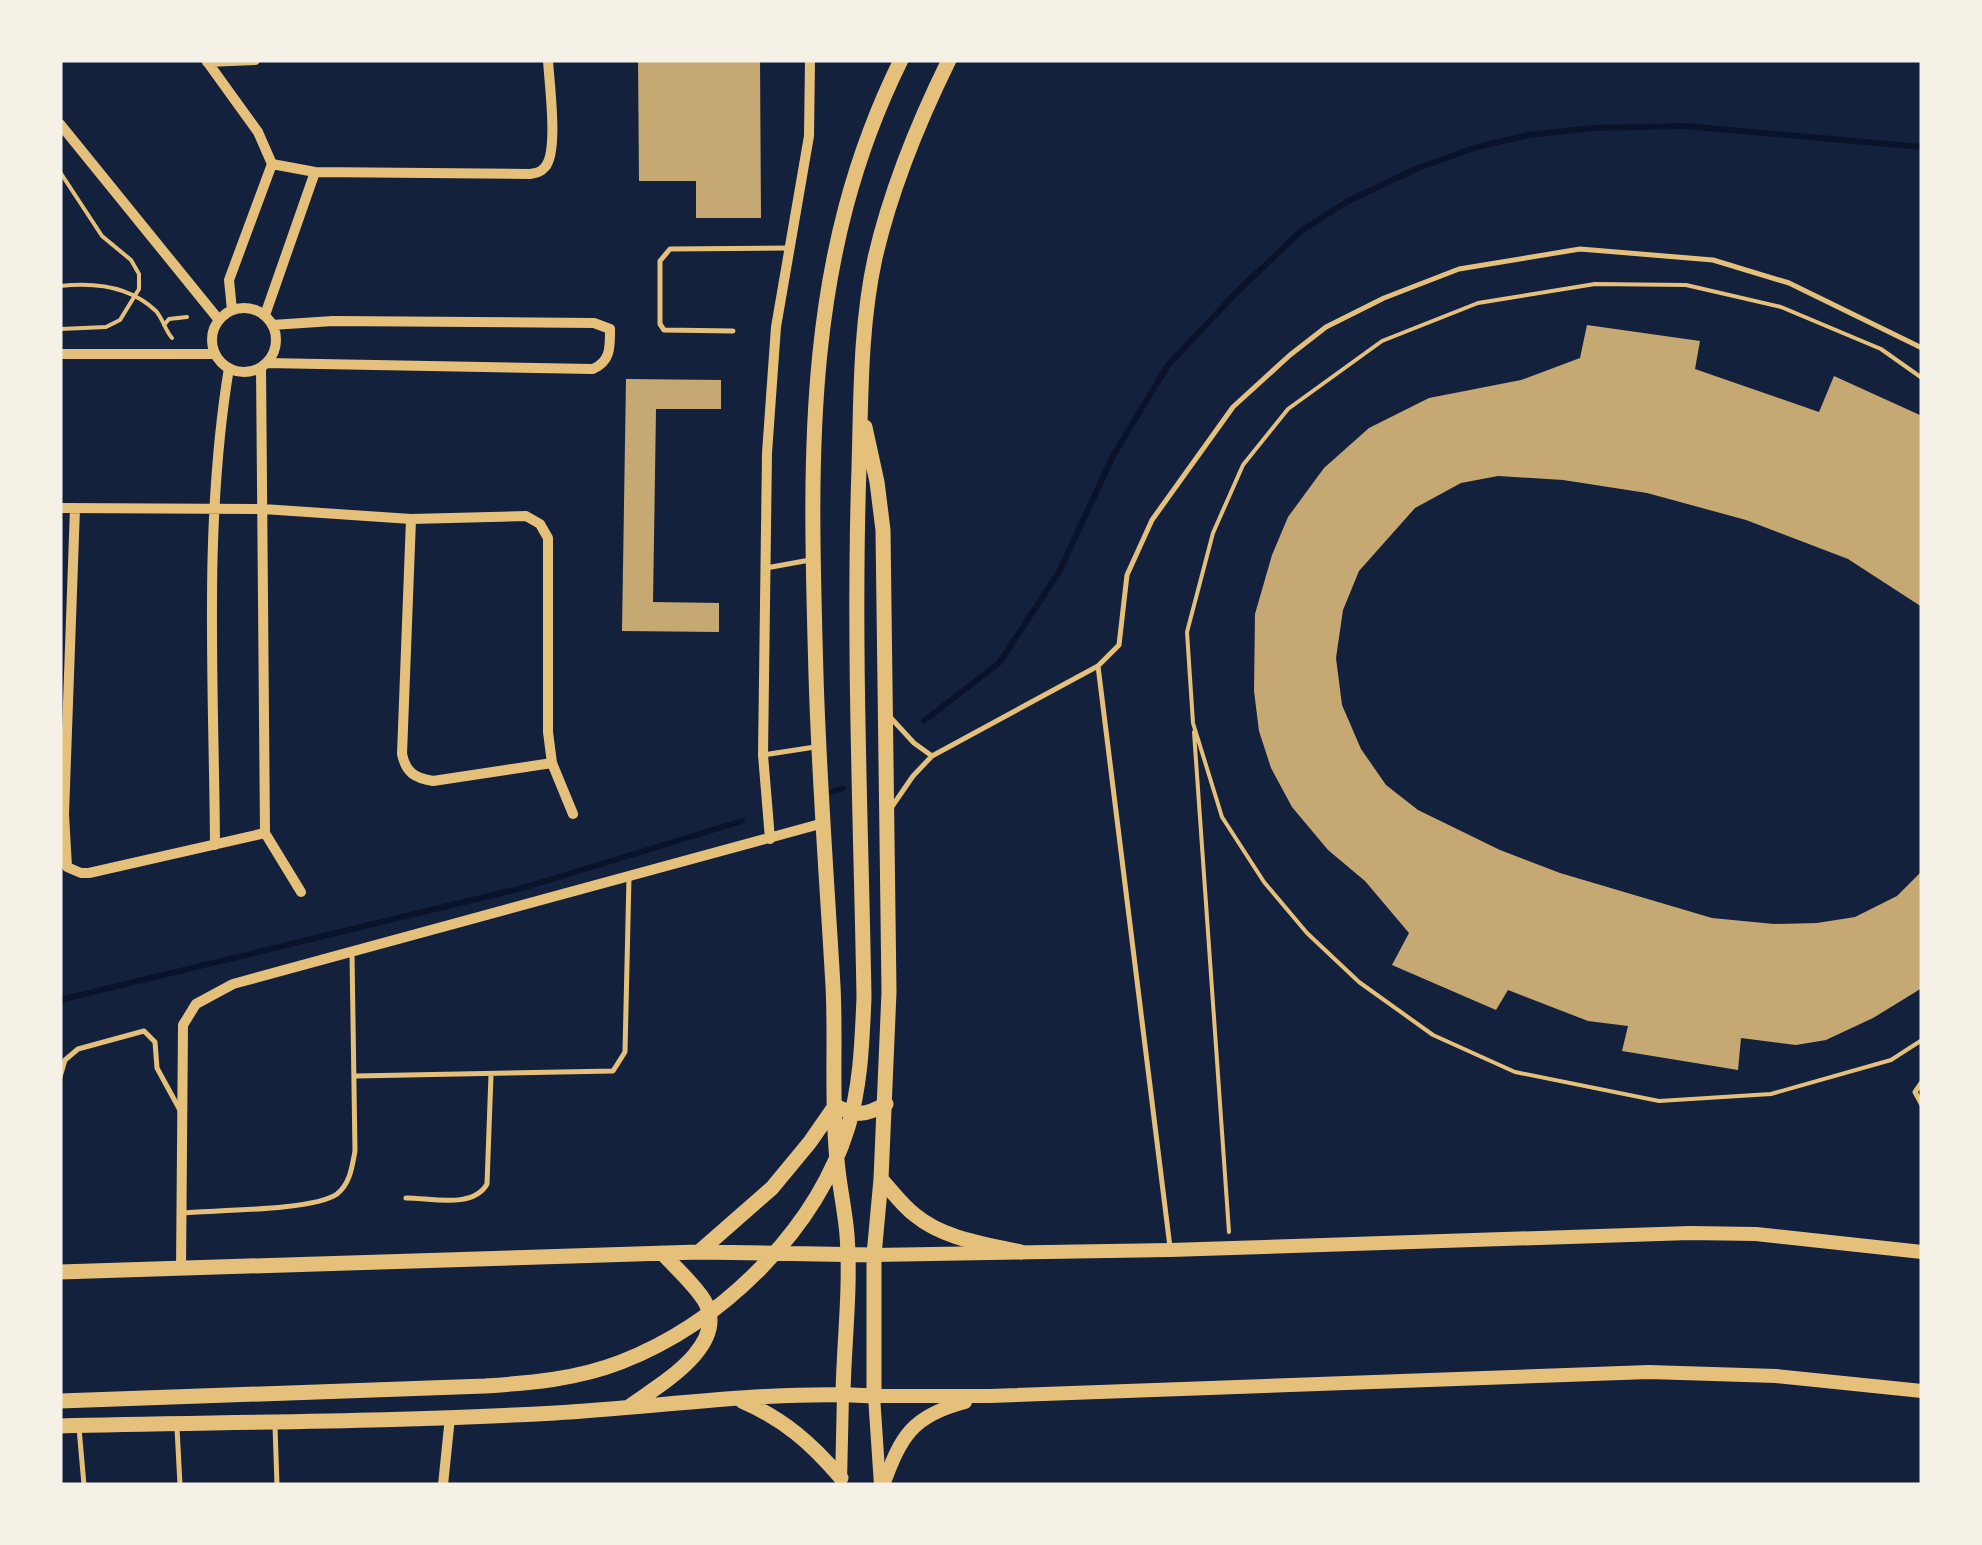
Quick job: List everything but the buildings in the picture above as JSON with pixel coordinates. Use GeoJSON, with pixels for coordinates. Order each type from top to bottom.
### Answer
{"type":"FeatureCollection","features":[{"type":"Feature","properties":{"kind":"highway"},"geometry":{"type":"LineString","coordinates":[[843,1394],[846,1254],[836,1158],[833,988],[820,824],[810,510],[815,389],[823,309],[837,236],[864,144],[901,60]]}},
{"type":"Feature","properties":{"kind":"highway"},"geometry":{"type":"LineString","coordinates":[[60,1401],[538,1383],[622,1362],[698,1321],[747,1280],[781,1245],[812,1204],[848,1128],[861,1059],[864,998],[856,555],[862,347],[875,258],[896,186],[921,120],[950,60]]}},
{"type":"Feature","properties":{"kind":"highway"},"geometry":{"type":"LineString","coordinates":[[60,1426],[450,1417],[843,1394],[874,1396],[874,1255],[882,1179],[889,992],[887,756],[893,732],[886,712],[883,530],[872,452],[861,414]]}},
{"type":"Feature","properties":{"kind":"highway"},"geometry":{"type":"LineString","coordinates":[[835,1111],[868,1114],[886,1104]]}},
{"type":"Feature","properties":{"kind":"highway"},"geometry":{"type":"LineString","coordinates":[[699,1252],[772,1188],[835,1111]]}},
{"type":"Feature","properties":{"kind":"highway"},"geometry":{"type":"LineString","coordinates":[[882,1179],[912,1213],[929,1225],[952,1235],[1021,1252]]}},
{"type":"Feature","properties":{"kind":"highway"},"geometry":{"type":"LineString","coordinates":[[60,1272],[699,1252],[874,1255]]}},
{"type":"Feature","properties":{"kind":"highway"},"geometry":{"type":"LineString","coordinates":[[627,1408],[690,1362],[708,1326],[709,1312],[704,1300],[662,1253]]}},
{"type":"Feature","properties":{"kind":"highway"},"geometry":{"type":"LineString","coordinates":[[738,1400],[771,1414],[809,1441],[841,1482]]}},
{"type":"Feature","properties":{"kind":"main road"},"geometry":{"type":"LineString","coordinates":[[874,1255],[1690,1233],[1756,1234],[1922,1252]]}},
{"type":"Feature","properties":{"kind":"main road"},"geometry":{"type":"LineString","coordinates":[[874,1396],[990,1396],[1649,1372],[1776,1376],[1922,1391]]}},
{"type":"Feature","properties":{"kind":"main road"},"geometry":{"type":"LineString","coordinates":[[882,1485],[898,1445],[912,1428],[932,1413],[990,1396]]}},
{"type":"Feature","properties":{"kind":"street"},"geometry":{"type":"LineString","coordinates":[[206,61],[255,60]]}},
{"type":"Feature","properties":{"kind":"street"},"geometry":{"type":"LineString","coordinates":[[272,164],[315,172],[530,174],[547,166],[552,149],[548,60]]}},
{"type":"Feature","properties":{"kind":"street"},"geometry":{"type":"LineString","coordinates":[[770,838],[763,755],[764,568],[771,384],[788,248],[807,150],[810,60]]}},
{"type":"Feature","properties":{"kind":"street"},"geometry":{"type":"LineString","coordinates":[[206,61],[258,132],[272,164],[229,280],[232,310]]}},
{"type":"Feature","properties":{"kind":"street"},"geometry":{"type":"LineString","coordinates":[[60,124],[218,320]]}},
{"type":"Feature","properties":{"kind":"street"},"geometry":{"type":"LineString","coordinates":[[301,892],[265,833],[264,365],[275,345],[268,320],[315,172]]}},
{"type":"Feature","properties":{"kind":"street"},"geometry":{"type":"LineString","coordinates":[[249,308],[268,320],[594,323],[610,329],[610,348],[607,358],[593,369],[264,365],[245,372],[229,368],[215,354],[212,336],[218,320],[232,310],[249,308]]}},
{"type":"Feature","properties":{"kind":"street"},"geometry":{"type":"LineString","coordinates":[[60,354],[215,354]]}},
{"type":"Feature","properties":{"kind":"street"},"geometry":{"type":"LineString","coordinates":[[215,845],[213,508],[229,368]]}},
{"type":"Feature","properties":{"kind":"street"},"geometry":{"type":"LineString","coordinates":[[60,508],[263,509],[411,520],[526,516],[545,530],[548,538],[548,732],[552,763],[574,814]]}},
{"type":"Feature","properties":{"kind":"street"},"geometry":{"type":"LineString","coordinates":[[75,508],[62,814],[65,862],[80,874],[265,833]]}},
{"type":"Feature","properties":{"kind":"street"},"geometry":{"type":"LineString","coordinates":[[411,520],[402,754],[407,770],[419,779],[433,781],[552,763]]}},
{"type":"Feature","properties":{"kind":"street"},"geometry":{"type":"LineString","coordinates":[[181,1270],[183,1024],[196,1004],[218,990],[352,951],[820,824]]}},
{"type":"Feature","properties":{"kind":"street"},"geometry":{"type":"LineString","coordinates":[[841,1482],[843,1394]]}},
{"type":"Feature","properties":{"kind":"street"},"geometry":{"type":"LineString","coordinates":[[874,1396],[882,1485]]}},
{"type":"Feature","properties":{"kind":"street"},"geometry":{"type":"LineString","coordinates":[[443,1485],[450,1417]]}},
{"type":"Feature","properties":{"kind":"lane"},"geometry":{"type":"LineString","coordinates":[[733,331],[664,330],[660,324],[663,253],[670,248],[788,248]]}},
{"type":"Feature","properties":{"kind":"lane"},"geometry":{"type":"LineString","coordinates":[[887,815],[932,756],[1098,666],[1119,646],[1127,575],[1152,520],[1233,407],[1326,328],[1384,298],[1458,269],[1580,249],[1713,260],[1788,283],[1922,348]]}},
{"type":"Feature","properties":{"kind":"lane"},"geometry":{"type":"LineString","coordinates":[[764,568],[812,560]]}},
{"type":"Feature","properties":{"kind":"lane"},"geometry":{"type":"LineString","coordinates":[[1098,666],[1170,1250]]}},
{"type":"Feature","properties":{"kind":"lane"},"geometry":{"type":"LineString","coordinates":[[893,732],[912,740],[932,756]]}},
{"type":"Feature","properties":{"kind":"lane"},"geometry":{"type":"LineString","coordinates":[[763,755],[818,746]]}},
{"type":"Feature","properties":{"kind":"lane"},"geometry":{"type":"LineString","coordinates":[[356,1076],[606,1074],[619,1065],[625,1052],[629,877]]}},
{"type":"Feature","properties":{"kind":"lane"},"geometry":{"type":"LineString","coordinates":[[181,1213],[308,1204],[339,1193],[347,1182],[355,1152],[352,951]]}},
{"type":"Feature","properties":{"kind":"lane"},"geometry":{"type":"LineString","coordinates":[[60,1077],[70,1053],[144,1030],[155,1042],[157,1068],[182,1114]]}},
{"type":"Feature","properties":{"kind":"lane"},"geometry":{"type":"LineString","coordinates":[[406,1198],[464,1199],[482,1192],[487,1184],[491,1075]]}},
{"type":"Feature","properties":{"kind":"lane"},"geometry":{"type":"LineString","coordinates":[[1922,1082],[1915,1092],[1922,1105]]}},
{"type":"Feature","properties":{"kind":"lane"},"geometry":{"type":"LineString","coordinates":[[275,1423],[278,1485]]}},
{"type":"Feature","properties":{"kind":"lane"},"geometry":{"type":"LineString","coordinates":[[177,1424],[180,1485]]}},
{"type":"Feature","properties":{"kind":"lane"},"geometry":{"type":"LineString","coordinates":[[79,1425],[84,1485]]}},
{"type":"Feature","properties":{"kind":"path"},"geometry":{"type":"LineString","coordinates":[[60,172],[102,236],[131,260],[140,274],[136,296],[120,320],[106,327],[60,328]]}},
{"type":"Feature","properties":{"kind":"path"},"geometry":{"type":"LineString","coordinates":[[1230,1248],[1187,632],[1212,532],[1243,465],[1288,409],[1382,342],[1478,303],[1595,284],[1686,285],[1781,306],[1881,349],[1922,378]]}},
{"type":"Feature","properties":{"kind":"path"},"geometry":{"type":"LineString","coordinates":[[60,286],[118,287],[159,314],[179,345]]}},
{"type":"Feature","properties":{"kind":"path"},"geometry":{"type":"LineString","coordinates":[[164,325],[169,319],[188,317]]}},
{"type":"Feature","properties":{"kind":"path"},"geometry":{"type":"LineString","coordinates":[[1194,723],[1222,816],[1264,882],[1307,933],[1359,982],[1433,1035],[1515,1072],[1660,1101],[1771,1094],[1890,1060],[1922,1040]]}},
{"type":"Feature","properties":{"kind":"waterway"},"geometry":{"type":"LineString","coordinates":[[924,721],[999,663],[1059,572],[1113,456],[1168,365],[1301,231],[1348,201],[1418,168],[1477,147],[1529,135],[1592,128],[1685,126],[1922,147]]}},
{"type":"Feature","properties":{"kind":"waterway"},"geometry":{"type":"LineString","coordinates":[[832,792],[843,788]]}},
{"type":"Feature","properties":{"kind":"waterway"},"geometry":{"type":"LineString","coordinates":[[60,1000],[526,887],[742,821]]}}]}
